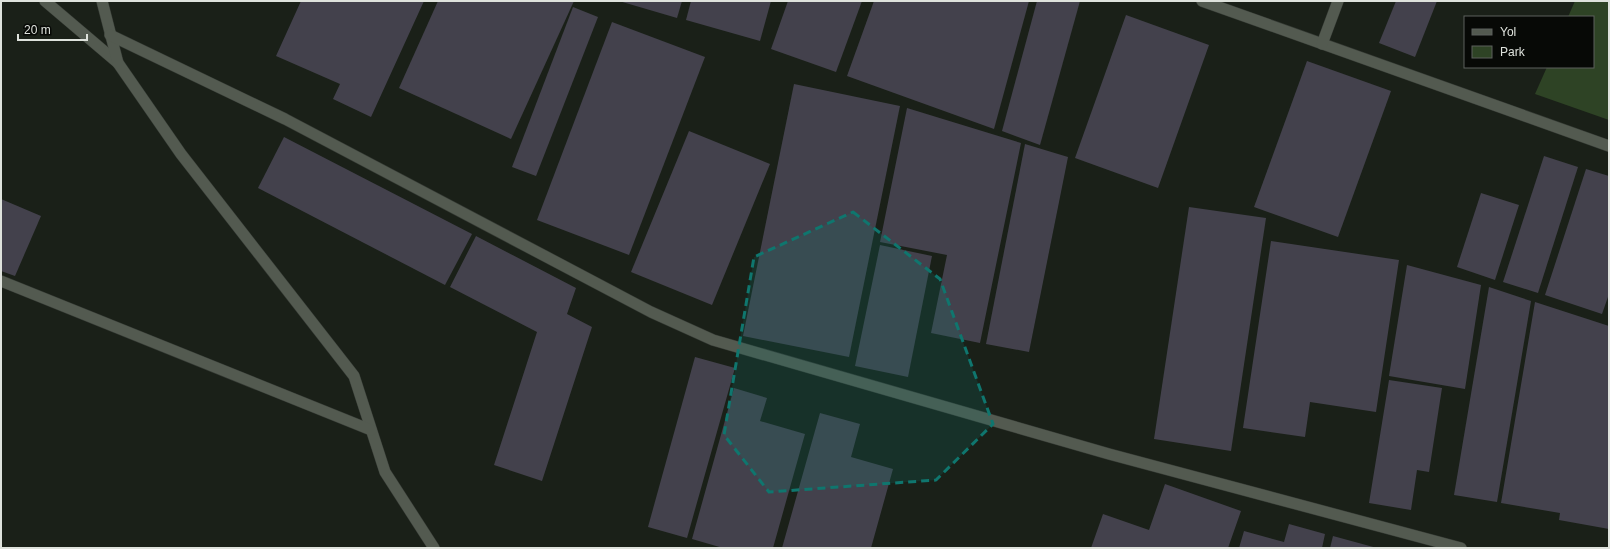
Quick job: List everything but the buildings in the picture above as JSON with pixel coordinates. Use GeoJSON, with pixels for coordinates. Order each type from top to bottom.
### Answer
{"type":"FeatureCollection","features":[{"type":"Feature","properties":{"kind":"street"},"geometry":{"type":"LineString","coordinates":[[45,1],[118,63],[181,154],[354,376],[385,472],[434,548]]}},
{"type":"Feature","properties":{"kind":"street"},"geometry":{"type":"LineString","coordinates":[[102,1],[118,63]]}},
{"type":"Feature","properties":{"kind":"street"},"geometry":{"type":"LineString","coordinates":[[1202,1],[1609,146]]}},
{"type":"Feature","properties":{"kind":"street"},"geometry":{"type":"LineString","coordinates":[[1322,44],[1338,1]]}},
{"type":"Feature","properties":{"kind":"street"},"geometry":{"type":"LineString","coordinates":[[110,35],[285,119],[651,312],[713,340],[1109,454],[1461,548]]}},
{"type":"Feature","properties":{"kind":"street"},"geometry":{"type":"LineString","coordinates":[[1,281],[371,430]]}},
{"type":"Feature","properties":{"kind":"highlighted area"},"geometry":{"type":"Polygon","coordinates":[[[853,212],[940,279],[993,424],[936,480],[769,492],[724,435],[754,257],[853,212]]]}},
{"type":"Feature","properties":{"kind":"green space"},"geometry":{"type":"Polygon","coordinates":[[[1575,1],[1609,1],[1609,120],[1535,94],[1547,68],[1594,68],[1594,16],[1568,16],[1575,1]]]}}]}
